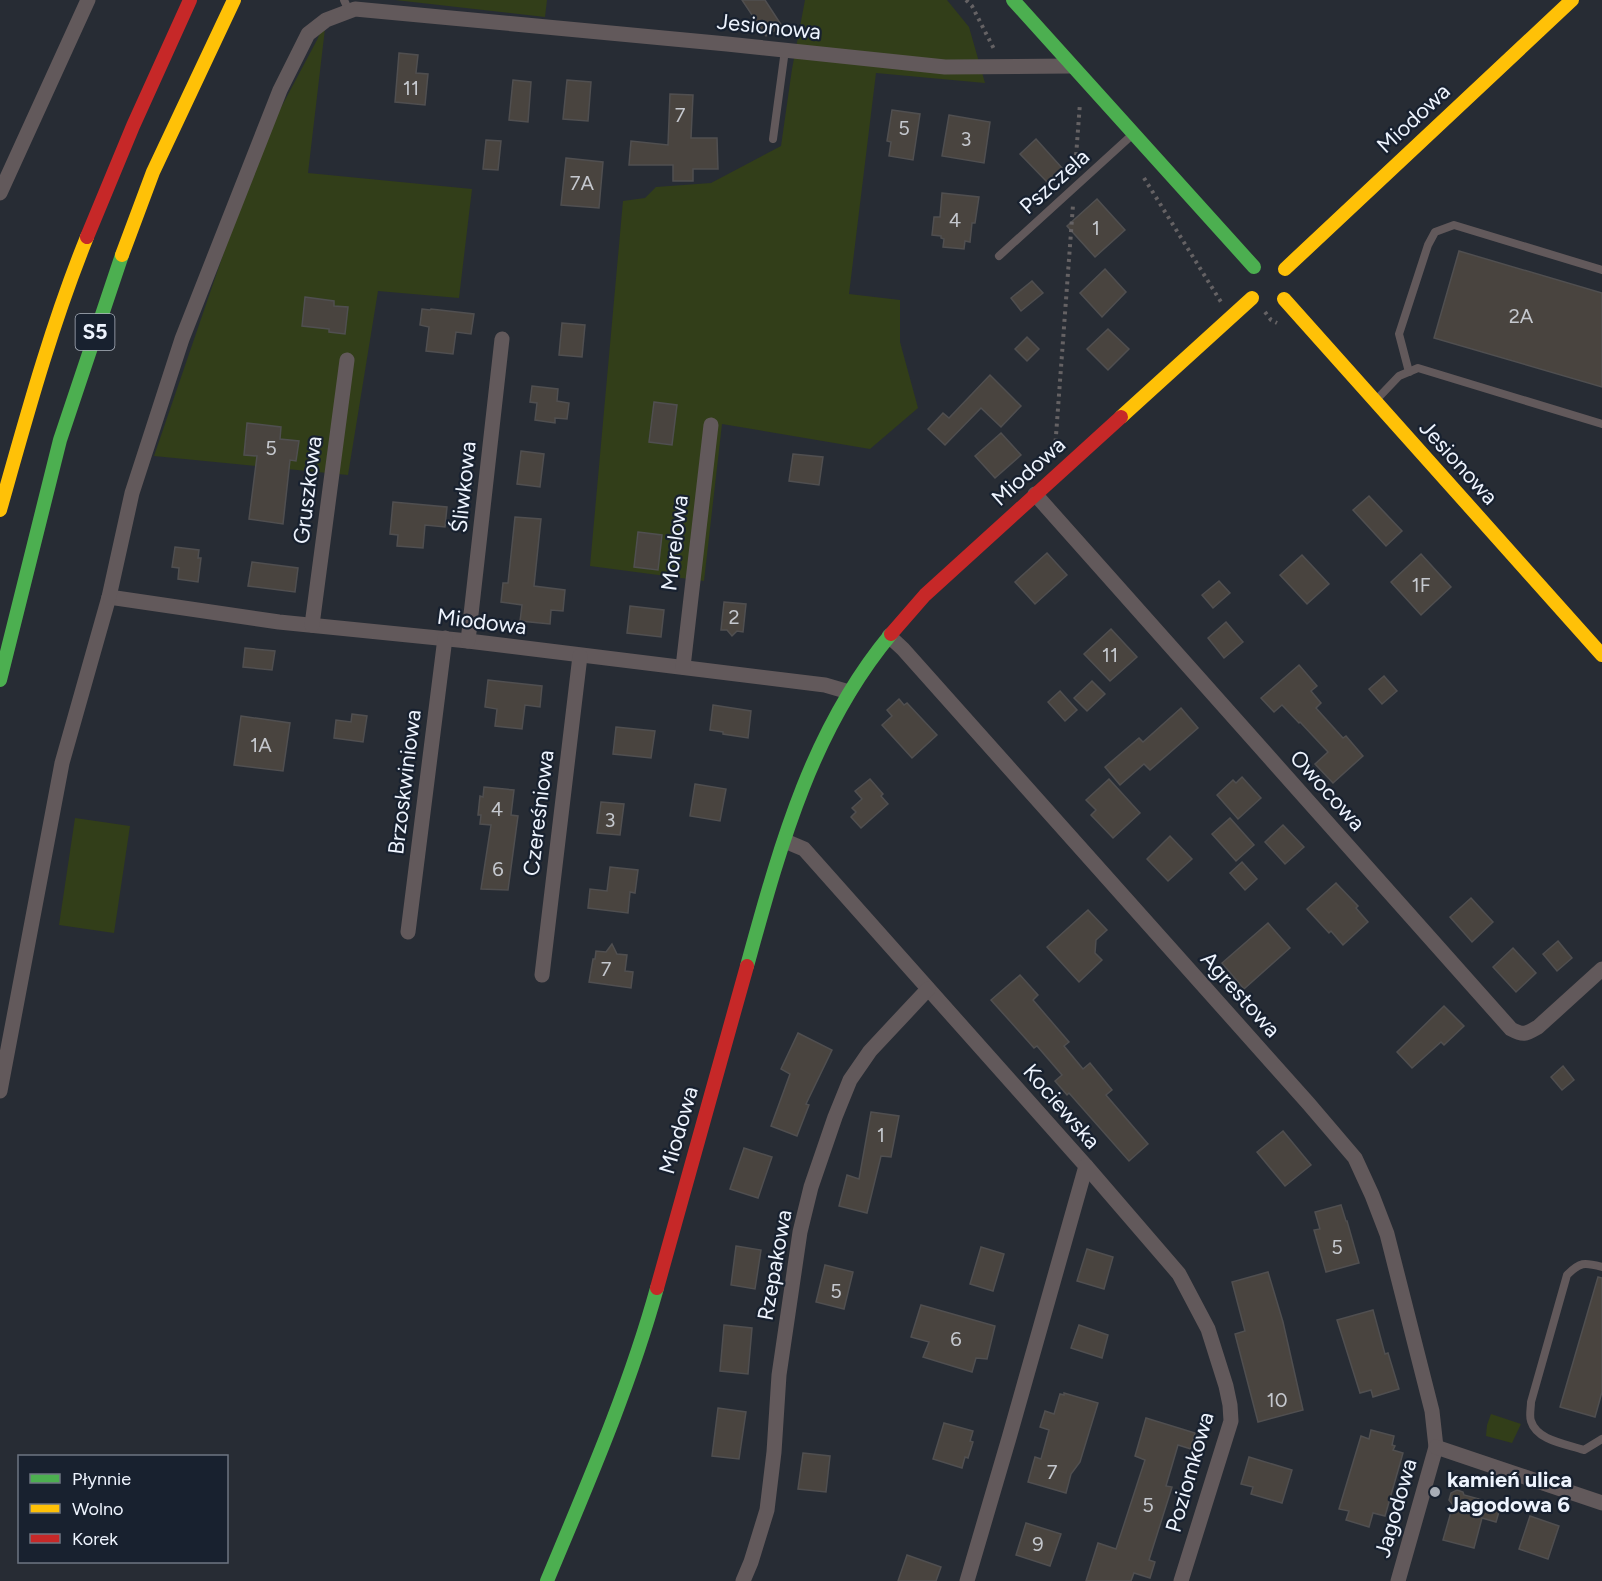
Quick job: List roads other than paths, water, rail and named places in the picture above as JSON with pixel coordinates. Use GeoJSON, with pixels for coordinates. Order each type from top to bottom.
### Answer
{"type":"FeatureCollection","features":[{"type":"Feature","properties":{"kind":"main road","name":"S5"},"geometry":{"type":"LineString","coordinates":[[0,510],[42,366],[80,256],[136,119],[190,0]]}},
{"type":"Feature","properties":{"kind":"main road","name":"S5"},"geometry":{"type":"LineString","coordinates":[[0,680],[60,440],[112,281],[153,172],[234,0]]}},
{"type":"Feature","properties":{"kind":"main road"},"geometry":{"type":"LineString","coordinates":[[1012,0],[1254,267]]}},
{"type":"Feature","properties":{"kind":"main road","name":"Miodowa"},"geometry":{"type":"LineString","coordinates":[[1285,269],[1572,0]]}},
{"type":"Feature","properties":{"kind":"main road"},"geometry":{"type":"LineString","coordinates":[[1270,262],[1285,269],[1291,284],[1284,299],[1276,304],[1268,305],[1252,298],[1247,282],[1254,267],[1270,262]]}},
{"type":"Feature","properties":{"kind":"main road","name":"Miodowa"},"geometry":{"type":"LineString","coordinates":[[547,1581],[618,1410],[646,1329],[770,886],[798,797],[849,692],[889,636],[925,595],[1252,298]]}},
{"type":"Feature","properties":{"kind":"main road","name":"Jesionowa"},"geometry":{"type":"LineString","coordinates":[[1284,299],[1602,655]]}},
{"type":"Feature","properties":{"kind":"street"},"geometry":{"type":"LineString","coordinates":[[0,193],[88,0]]}},
{"type":"Feature","properties":{"kind":"street"},"geometry":{"type":"LineString","coordinates":[[0,1091],[62,763],[109,597],[132,493],[182,339],[280,90],[308,34],[349,7]]}},
{"type":"Feature","properties":{"kind":"street","name":"Jesionowa"},"geometry":{"type":"LineString","coordinates":[[349,7],[945,67],[1071,66]]}},
{"type":"Feature","properties":{"kind":"street","name":"Śliwkowa"},"geometry":{"type":"LineString","coordinates":[[468,641],[502,339]]}},
{"type":"Feature","properties":{"kind":"street","name":"Gruszkowa"},"geometry":{"type":"LineString","coordinates":[[312,626],[346,360]]}},
{"type":"Feature","properties":{"kind":"street","name":"Morelowa"},"geometry":{"type":"LineString","coordinates":[[683,667],[711,424]]}},
{"type":"Feature","properties":{"kind":"street","name":"Owocowa"},"geometry":{"type":"LineString","coordinates":[[1035,494],[1511,1029],[1520,1034],[1527,1034],[1538,1027],[1602,969]]}},
{"type":"Feature","properties":{"kind":"street","name":"Miodowa"},"geometry":{"type":"LineString","coordinates":[[109,597],[279,622],[445,638],[825,685],[849,692]]}},
{"type":"Feature","properties":{"kind":"street","name":"Agrestowa"},"geometry":{"type":"LineString","coordinates":[[889,636],[1355,1158],[1387,1234],[1432,1411],[1436,1448]]}},
{"type":"Feature","properties":{"kind":"street","name":"Brzoskwiniowa"},"geometry":{"type":"LineString","coordinates":[[408,932],[445,638]]}},
{"type":"Feature","properties":{"kind":"street","name":"Czereśniowa"},"geometry":{"type":"LineString","coordinates":[[542,975],[580,656]]}},
{"type":"Feature","properties":{"kind":"street","name":"Kociewska"},"geometry":{"type":"LineString","coordinates":[[785,841],[804,849],[1086,1166],[1010,1438],[967,1581]]}},
{"type":"Feature","properties":{"kind":"street","name":"Rzepakowa"},"geometry":{"type":"LineString","coordinates":[[743,1581],[767,1510],[783,1342],[800,1232],[811,1187],[850,1080],[870,1052],[928,989]]}},
{"type":"Feature","properties":{"kind":"street","name":"Poziomkowa"},"geometry":{"type":"LineString","coordinates":[[1086,1166],[1179,1274],[1208,1329],[1230,1406],[1231,1421],[1181,1581]]}},
{"type":"Feature","properties":{"kind":"street"},"geometry":{"type":"LineString","coordinates":[[1436,1448],[1602,1503]]}},
{"type":"Feature","properties":{"kind":"street","name":"Jagodowa"},"geometry":{"type":"LineString","coordinates":[[1398,1581],[1436,1448]]}},
{"type":"Feature","properties":{"kind":"lane"},"geometry":{"type":"LineString","coordinates":[[773,139],[785,50]]}},
{"type":"Feature","properties":{"kind":"lane","name":"Pszczela"},"geometry":{"type":"LineString","coordinates":[[999,256],[1133,134]]}},
{"type":"Feature","properties":{"kind":"lane"},"geometry":{"type":"LineString","coordinates":[[1409,372],[1400,334],[1428,245],[1435,232],[1454,225],[1602,270]]}},
{"type":"Feature","properties":{"kind":"lane"},"geometry":{"type":"LineString","coordinates":[[1375,402],[1399,376],[1418,368],[1602,424]]}},
{"type":"Feature","properties":{"kind":"lane"},"geometry":{"type":"LineString","coordinates":[[1602,1267],[1589,1263],[1580,1264],[1567,1275],[1531,1402],[1530,1420],[1543,1436],[1584,1450],[1602,1439]]}},
{"type":"Feature","properties":{"kind":"place","name":"kamień ulica Jagodowa 6"},"geometry":{"type":"Point","coordinates":[1435,1492]}}]}
